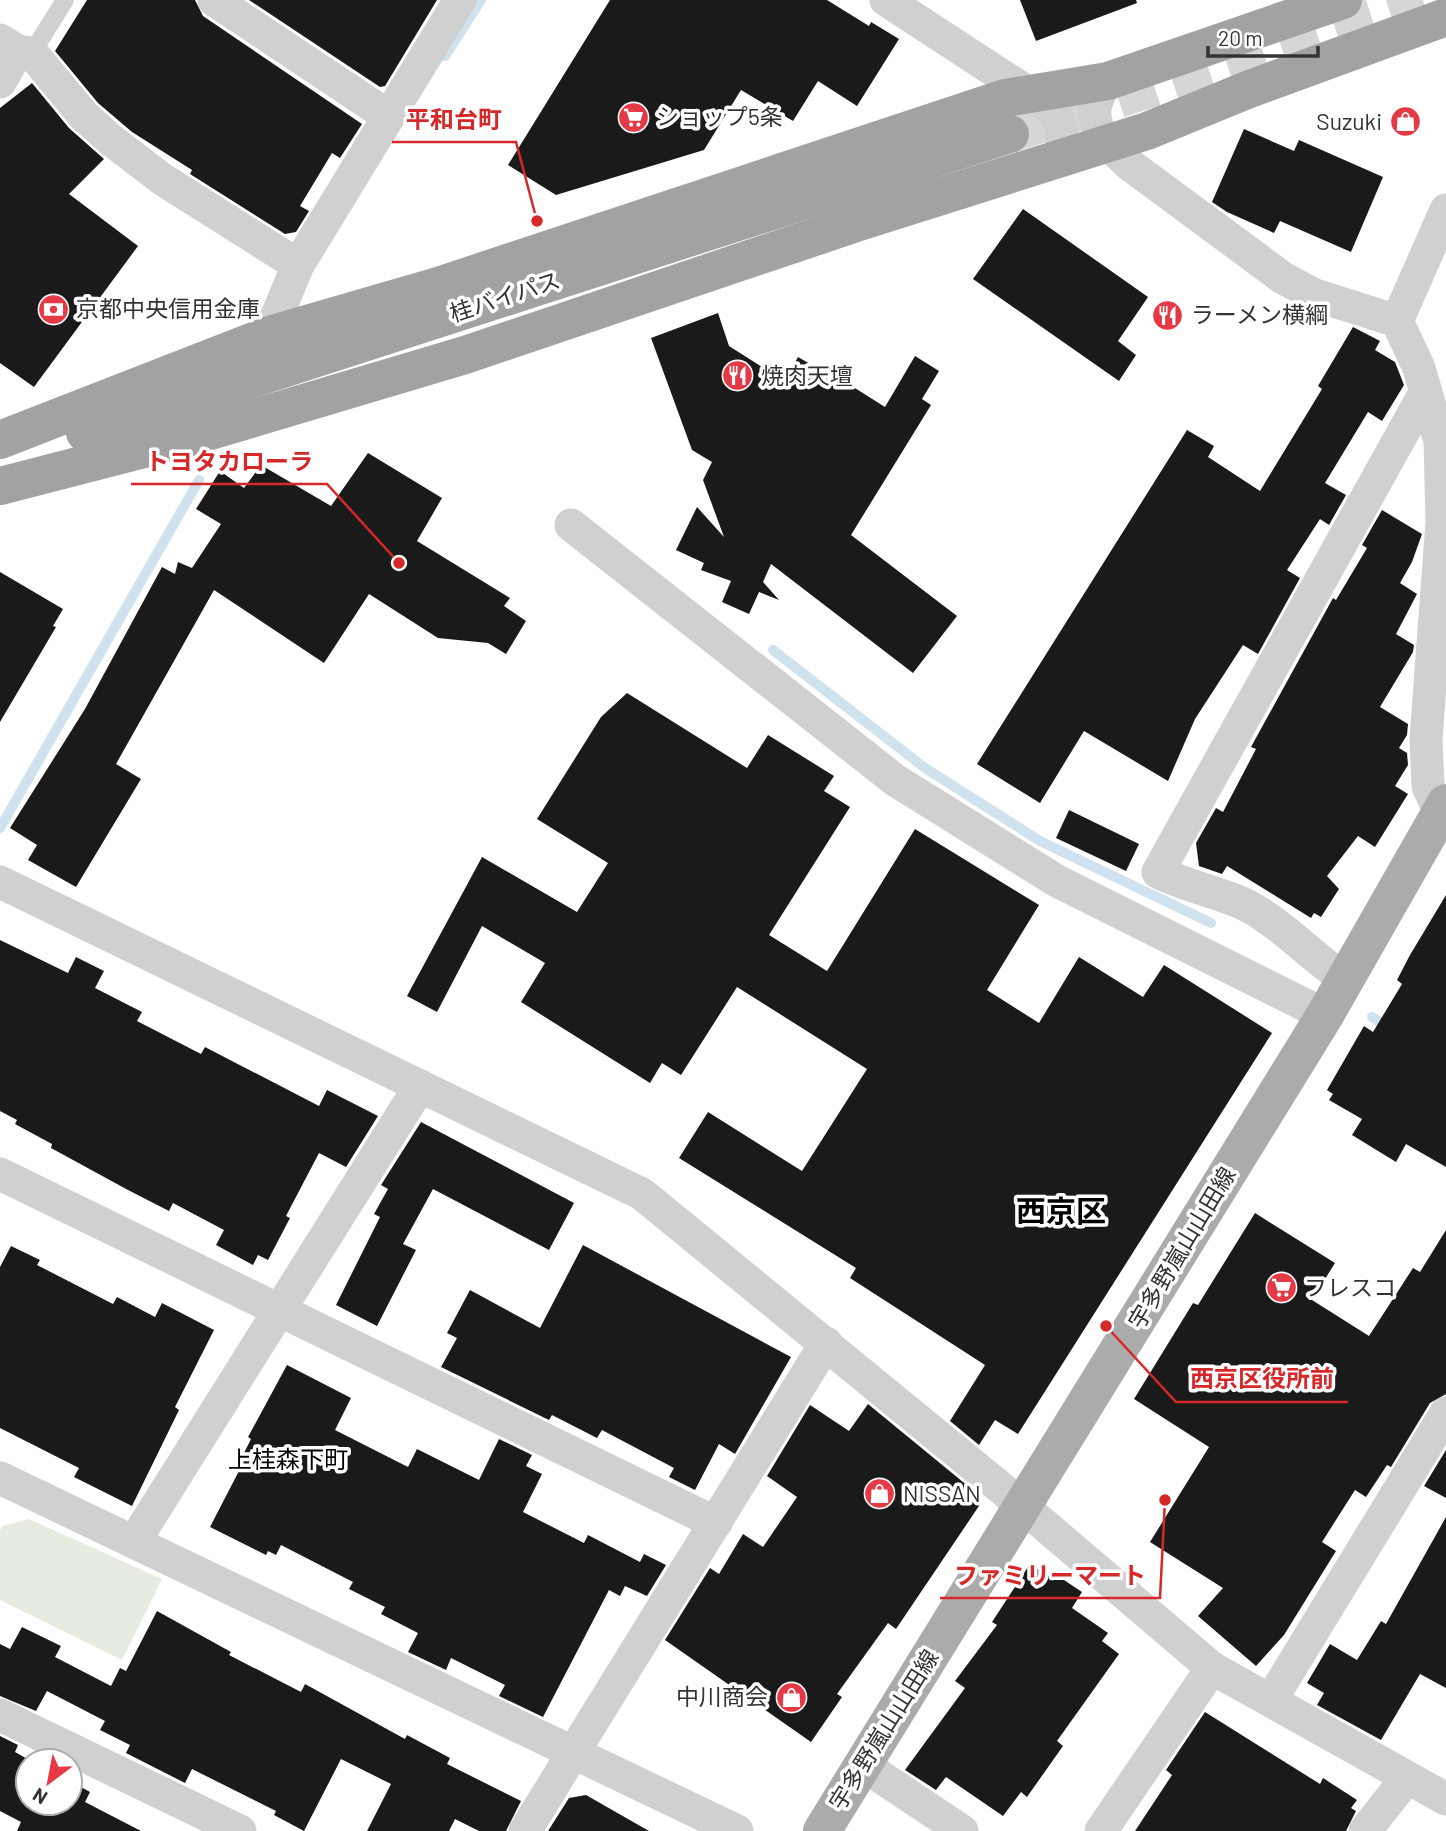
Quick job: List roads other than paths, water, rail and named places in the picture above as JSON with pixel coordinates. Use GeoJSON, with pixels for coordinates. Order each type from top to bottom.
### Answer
{"type":"FeatureCollection","features":[{"type":"Feature","properties":{"kind":"highway"},"geometry":{"type":"LineString","coordinates":[[0,440],[269,335],[451,282],[1006,98],[1108,81],[1343,0]]}},
{"type":"Feature","properties":{"kind":"highway"},"geometry":{"type":"LineString","coordinates":[[0,486],[190,437],[465,355],[859,222],[1059,161],[1147,131],[1438,12]]}},
{"type":"Feature","properties":{"kind":"highway","name":"桂バイパス"},"geometry":{"type":"LineString","coordinates":[[0,462],[1010,134]]}},
{"type":"Feature","properties":{"kind":"main road","name":"宇多野嵐山山田線"},"geometry":{"type":"LineString","coordinates":[[822,1831],[1325,1015],[1443,808]]}},
{"type":"Feature","properties":{"kind":"street"},"geometry":{"type":"LineString","coordinates":[[214,0],[388,116]]}},
{"type":"Feature","properties":{"kind":"street"},"geometry":{"type":"LineString","coordinates":[[269,335],[298,265],[460,0]]}},
{"type":"Feature","properties":{"kind":"street"},"geometry":{"type":"LineString","coordinates":[[886,0],[1050,107],[1059,118],[1065,137],[1059,161]]}},
{"type":"Feature","properties":{"kind":"street"},"geometry":{"type":"LineString","coordinates":[[0,82],[17,48],[83,116],[111,140],[162,179],[298,265]]}},
{"type":"Feature","properties":{"kind":"street"},"geometry":{"type":"LineString","coordinates":[[1108,81],[1097,96],[1093,113],[1107,144],[1164,192],[1283,278],[1315,295],[1397,321],[1419,368],[1440,441],[1442,522],[1426,739],[1428,786],[1443,808]]}},
{"type":"Feature","properties":{"kind":"street"},"geometry":{"type":"LineString","coordinates":[[1397,321],[1446,210]]}},
{"type":"Feature","properties":{"kind":"street"},"geometry":{"type":"LineString","coordinates":[[1346,979],[1274,922],[1247,906],[1184,885],[1158,872],[1425,393]]}},
{"type":"Feature","properties":{"kind":"street"},"geometry":{"type":"LineString","coordinates":[[570,525],[895,780],[1057,881],[1325,1015]]}},
{"type":"Feature","properties":{"kind":"street"},"geometry":{"type":"LineString","coordinates":[[0,882],[642,1194],[826,1343],[1212,1668],[1446,1799]]}},
{"type":"Feature","properties":{"kind":"street"},"geometry":{"type":"LineString","coordinates":[[134,1542],[420,1086]]}},
{"type":"Feature","properties":{"kind":"street"},"geometry":{"type":"LineString","coordinates":[[0,1174],[716,1523]]}},
{"type":"Feature","properties":{"kind":"street"},"geometry":{"type":"LineString","coordinates":[[524,1831],[826,1343]]}},
{"type":"Feature","properties":{"kind":"street"},"geometry":{"type":"LineString","coordinates":[[1271,1700],[1446,1413]]}},
{"type":"Feature","properties":{"kind":"street"},"geometry":{"type":"LineString","coordinates":[[5,1489],[134,1542],[737,1831]]}},
{"type":"Feature","properties":{"kind":"street"},"geometry":{"type":"LineString","coordinates":[[1101,1831],[1212,1668]]}},
{"type":"Feature","properties":{"kind":"street"},"geometry":{"type":"LineString","coordinates":[[0,1715],[240,1831]]}},
{"type":"Feature","properties":{"kind":"street"},"geometry":{"type":"LineString","coordinates":[[863,1765],[962,1831]]}},
{"type":"Feature","properties":{"kind":"street"},"geometry":{"type":"LineString","coordinates":[[1365,1831],[1406,1779]]}},
{"type":"Feature","properties":{"kind":"lane"},"geometry":{"type":"LineString","coordinates":[[17,48],[65,0]]}},
{"type":"Feature","properties":{"kind":"waterway"},"geometry":{"type":"LineString","coordinates":[[445,56],[481,0]]}},
{"type":"Feature","properties":{"kind":"waterway"},"geometry":{"type":"LineString","coordinates":[[0,828],[199,480]]}},
{"type":"Feature","properties":{"kind":"waterway"},"geometry":{"type":"LineString","coordinates":[[773,650],[925,768],[1040,841],[1211,923]]}},
{"type":"Feature","properties":{"kind":"waterway"},"geometry":{"type":"LineString","coordinates":[[1372,1017],[1389,1028]]}},
{"type":"Feature","properties":{"kind":"tunnel"},"geometry":{"type":"LineString","coordinates":[[1010,134],[1423,0]]}},
{"type":"Feature","properties":{"kind":"place","name":"ショップ5条"},"geometry":{"type":"Point","coordinates":[633,117]}},
{"type":"Feature","properties":{"kind":"place","name":"Suzuki"},"geometry":{"type":"Point","coordinates":[1405,122]}},
{"type":"Feature","properties":{"kind":"place","name":"平和台町"},"geometry":{"type":"Point","coordinates":[537,221]}},
{"type":"Feature","properties":{"kind":"place","name":"京都中央信用金庫"},"geometry":{"type":"Point","coordinates":[53,309]}},
{"type":"Feature","properties":{"kind":"place","name":"ラーメン横綱"},"geometry":{"type":"Point","coordinates":[1168,315]}},
{"type":"Feature","properties":{"kind":"place","name":"焼肉天壇"},"geometry":{"type":"Point","coordinates":[738,376]}},
{"type":"Feature","properties":{"kind":"place","name":"トヨタカローラ"},"geometry":{"type":"Point","coordinates":[399,563]}},
{"type":"Feature","properties":{"kind":"place","name":"フレスコ"},"geometry":{"type":"Point","coordinates":[1281,1288]}},
{"type":"Feature","properties":{"kind":"place","name":"西京区役所前"},"geometry":{"type":"Point","coordinates":[1106,1326]}},
{"type":"Feature","properties":{"kind":"place","name":"NISSAN"},"geometry":{"type":"Point","coordinates":[880,1494]}},
{"type":"Feature","properties":{"kind":"place","name":"ファミリーマート"},"geometry":{"type":"Point","coordinates":[1165,1500]}},
{"type":"Feature","properties":{"kind":"place","name":"中川商会"},"geometry":{"type":"Point","coordinates":[791,1697]}},
{"type":"Feature","properties":{"kind":"district","name":"西京区"},"geometry":{"type":"Point","coordinates":[1061,1212]}},
{"type":"Feature","properties":{"kind":"district","name":"上桂森下町"},"geometry":{"type":"Point","coordinates":[288,1460]}}]}
